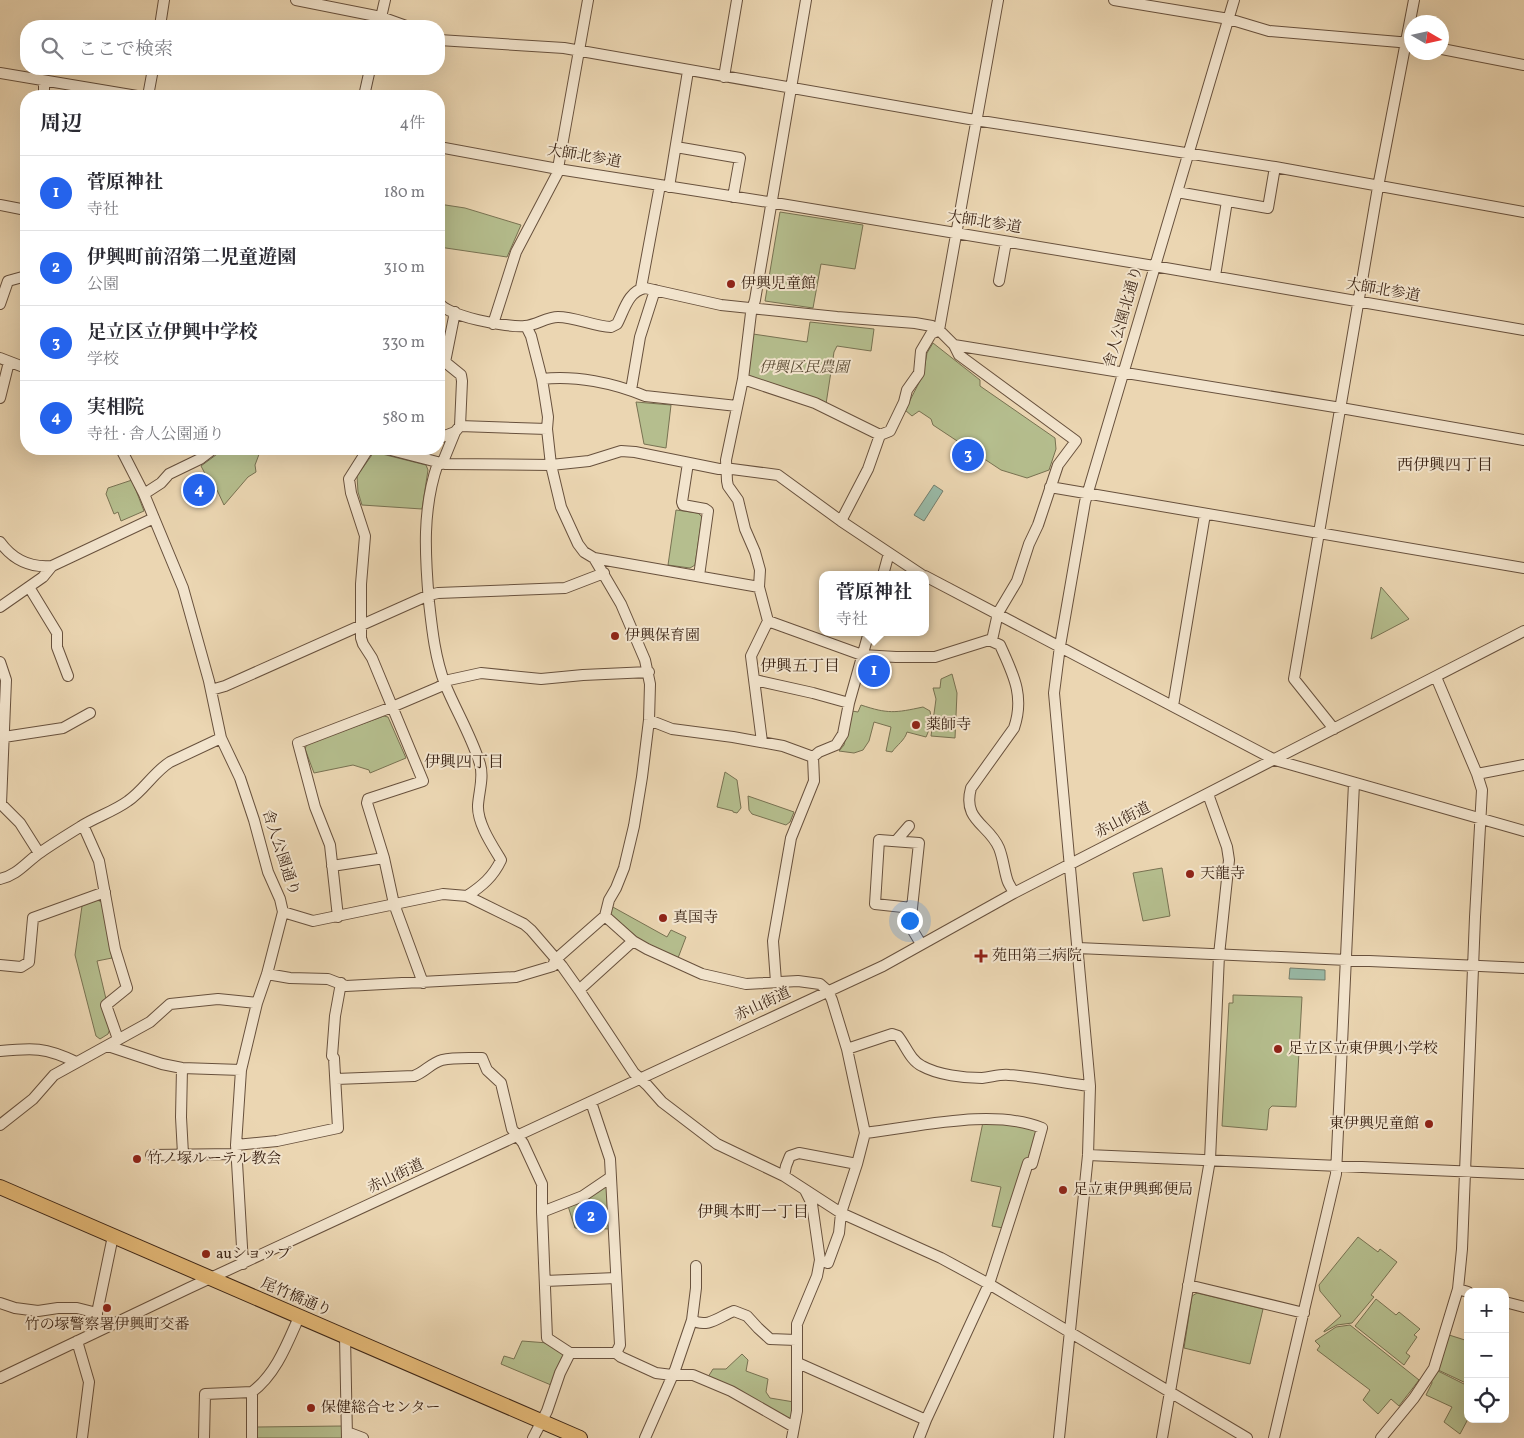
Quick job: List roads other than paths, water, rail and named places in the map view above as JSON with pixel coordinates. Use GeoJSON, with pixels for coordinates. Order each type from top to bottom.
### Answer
{"type":"FeatureCollection","features":[{"type":"Feature","properties":{"kind":"main road","name":"尾竹橋通り"},"geometry":{"type":"LineString","coordinates":[[0,1187],[580,1438]]}},
{"type":"Feature","properties":{"kind":"street"},"geometry":{"type":"LineString","coordinates":[[161,20],[164,0]]}},
{"type":"Feature","properties":{"kind":"street"},"geometry":{"type":"LineString","coordinates":[[296,0],[372,20]]}},
{"type":"Feature","properties":{"kind":"street"},"geometry":{"type":"LineString","coordinates":[[380,20],[384,0]]}},
{"type":"Feature","properties":{"kind":"street"},"geometry":{"type":"LineString","coordinates":[[493,324],[516,252],[558,168],[588,0]]}},
{"type":"Feature","properties":{"kind":"street"},"geometry":{"type":"LineString","coordinates":[[724,77],[737,0]]}},
{"type":"Feature","properties":{"kind":"street"},"geometry":{"type":"LineString","coordinates":[[762,742],[751,656],[768,621],[759,587],[760,570],[755,552],[745,530],[738,500],[728,486],[726,460],[743,379],[751,313],[772,203],[806,0]]}},
{"type":"Feature","properties":{"kind":"street"},"geometry":{"type":"LineString","coordinates":[[939,330],[957,234],[975,120],[998,0]]}},
{"type":"Feature","properties":{"kind":"street"},"geometry":{"type":"LineString","coordinates":[[1114,0],[1229,19],[1269,31],[1404,43]]}},
{"type":"Feature","properties":{"kind":"street","name":"舎人公園北通り"},"geometry":{"type":"LineString","coordinates":[[1059,1438],[1088,1155],[1090,1086],[1054,693],[1060,646],[1085,502],[1234,0]]}},
{"type":"Feature","properties":{"kind":"street"},"geometry":{"type":"LineString","coordinates":[[1412,15],[1414,0]]}},
{"type":"Feature","properties":{"kind":"street"},"geometry":{"type":"LineString","coordinates":[[445,40],[564,48],[791,89],[1275,168],[1524,212]]}},
{"type":"Feature","properties":{"kind":"street"},"geometry":{"type":"LineString","coordinates":[[1449,50],[1524,65]]}},
{"type":"Feature","properties":{"kind":"street"},"geometry":{"type":"LineString","coordinates":[[1334,729],[1294,679],[1378,187],[1404,60]]}},
{"type":"Feature","properties":{"kind":"street"},"geometry":{"type":"LineString","coordinates":[[445,309],[509,327],[526,326],[557,316],[611,327],[617,324],[630,296],[641,288],[676,147],[688,70]]}},
{"type":"Feature","properties":{"kind":"street"},"geometry":{"type":"LineString","coordinates":[[0,74],[100,90]]}},
{"type":"Feature","properties":{"kind":"street"},"geometry":{"type":"LineString","coordinates":[[149,90],[152,75]]}},
{"type":"Feature","properties":{"kind":"street"},"geometry":{"type":"LineString","coordinates":[[365,90],[369,75]]}},
{"type":"Feature","properties":{"kind":"street"},"geometry":{"type":"LineString","coordinates":[[44,81],[44,90]]}},
{"type":"Feature","properties":{"kind":"street"},"geometry":{"type":"LineString","coordinates":[[676,147],[740,158],[733,197]]}},
{"type":"Feature","properties":{"kind":"street","name":"大師北参道"},"geometry":{"type":"LineString","coordinates":[[445,148],[1215,276],[1524,330]]}},
{"type":"Feature","properties":{"kind":"street"},"geometry":{"type":"LineString","coordinates":[[1177,192],[1268,208],[1275,168]]}},
{"type":"Feature","properties":{"kind":"street"},"geometry":{"type":"LineString","coordinates":[[1215,276],[1227,201]]}},
{"type":"Feature","properties":{"kind":"street"},"geometry":{"type":"LineString","coordinates":[[0,205],[20,209]]}},
{"type":"Feature","properties":{"kind":"street"},"geometry":{"type":"LineString","coordinates":[[999,282],[1006,242]]}},
{"type":"Feature","properties":{"kind":"street"},"geometry":{"type":"LineString","coordinates":[[0,304],[4,280],[20,277]]}},
{"type":"Feature","properties":{"kind":"street"},"geometry":{"type":"LineString","coordinates":[[641,288],[721,305],[932,326],[939,330],[954,345],[958,355],[1076,441],[1058,465],[1038,525],[1029,544],[1018,581],[998,613],[992,640]]}},
{"type":"Feature","properties":{"kind":"street"},"geometry":{"type":"LineString","coordinates":[[631,390],[640,337],[655,290]]}},
{"type":"Feature","properties":{"kind":"street"},"geometry":{"type":"LineString","coordinates":[[445,350],[455,312]]}},
{"type":"Feature","properties":{"kind":"street"},"geometry":{"type":"LineString","coordinates":[[526,326],[531,336],[542,379],[548,417],[547,429],[551,465],[560,507],[578,544],[584,552],[594,558],[759,587]]}},
{"type":"Feature","properties":{"kind":"street"},"geometry":{"type":"LineString","coordinates":[[743,379],[814,403],[880,435],[890,431],[904,402],[907,390],[919,373],[921,351],[931,334],[939,330]]}},
{"type":"Feature","properties":{"kind":"street"},"geometry":{"type":"LineString","coordinates":[[954,345],[1524,440]]}},
{"type":"Feature","properties":{"kind":"street"},"geometry":{"type":"LineString","coordinates":[[0,398],[5,360],[20,366]]}},
{"type":"Feature","properties":{"kind":"street"},"geometry":{"type":"LineString","coordinates":[[445,363],[461,375],[462,381],[457,429],[445,453]]}},
{"type":"Feature","properties":{"kind":"street"},"geometry":{"type":"LineString","coordinates":[[542,379],[594,381],[631,390],[645,396],[737,406]]}},
{"type":"Feature","properties":{"kind":"street"},"geometry":{"type":"LineString","coordinates":[[445,435],[457,429],[547,429]]}},
{"type":"Feature","properties":{"kind":"street"},"geometry":{"type":"LineString","coordinates":[[841,522],[868,469],[880,435]]}},
{"type":"Feature","properties":{"kind":"street"},"geometry":{"type":"LineString","coordinates":[[409,455],[440,463],[551,465],[589,460],[621,451],[726,469],[778,475],[841,522],[916,571]]}},
{"type":"Feature","properties":{"kind":"street","name":"舎人公園通り"},"geometry":{"type":"LineString","coordinates":[[124,455],[144,494],[188,604],[211,690],[221,738],[240,778],[268,872],[283,912],[267,974],[257,1003],[241,1070],[236,1150],[243,1264]]}},
{"type":"Feature","properties":{"kind":"street"},"geometry":{"type":"LineString","coordinates":[[144,494],[169,474],[205,455]]}},
{"type":"Feature","properties":{"kind":"street"},"geometry":{"type":"LineString","coordinates":[[364,455],[350,479],[352,493],[365,536],[360,626],[363,644],[372,658],[423,781],[368,799],[367,803],[384,858],[394,904],[423,983]]}},
{"type":"Feature","properties":{"kind":"street"},"geometry":{"type":"LineString","coordinates":[[444,455],[429,497],[426,513],[424,554],[432,631],[445,684],[470,733],[482,772],[478,808],[485,835],[501,860],[496,871],[486,883],[467,896]]}},
{"type":"Feature","properties":{"kind":"street"},"geometry":{"type":"LineString","coordinates":[[688,463],[683,505],[704,508],[708,511],[699,576]]}},
{"type":"Feature","properties":{"kind":"street"},"geometry":{"type":"LineString","coordinates":[[1050,487],[1524,568]]}},
{"type":"Feature","properties":{"kind":"street"},"geometry":{"type":"LineString","coordinates":[[1173,706],[1205,514]]}},
{"type":"Feature","properties":{"kind":"street"},"geometry":{"type":"LineString","coordinates":[[0,542],[7,552],[17,560],[41,567],[52,566],[154,518]]}},
{"type":"Feature","properties":{"kind":"street"},"geometry":{"type":"LineString","coordinates":[[884,571],[889,553]]}},
{"type":"Feature","properties":{"kind":"street"},"geometry":{"type":"LineString","coordinates":[[267,974],[290,978],[328,979],[346,986],[516,977],[552,966],[555,960],[604,916],[628,853],[642,777],[649,720],[649,672],[621,604],[594,558]]}},
{"type":"Feature","properties":{"kind":"street"},"geometry":{"type":"LineString","coordinates":[[0,607],[46,575],[52,566]]}},
{"type":"Feature","properties":{"kind":"street"},"geometry":{"type":"LineString","coordinates":[[211,690],[225,686],[429,595],[438,593],[565,588],[604,574]]}},
{"type":"Feature","properties":{"kind":"street"},"geometry":{"type":"LineString","coordinates":[[929,578],[998,613],[1275,760],[1524,831]]}},
{"type":"Feature","properties":{"kind":"street"},"geometry":{"type":"LineString","coordinates":[[29,587],[57,633],[57,646],[68,676]]}},
{"type":"Feature","properties":{"kind":"street"},"geometry":{"type":"LineString","coordinates":[[768,621],[862,655],[935,657],[992,640],[1000,645],[1016,682],[1019,703],[1017,720],[1014,728],[971,788],[969,806],[972,815],[995,839],[1000,849],[1007,880],[1014,893]]}},
{"type":"Feature","properties":{"kind":"street","name":"赤山街道"},"geometry":{"type":"LineString","coordinates":[[0,1378],[101,1329],[883,966],[1014,893],[1524,632]]}},
{"type":"Feature","properties":{"kind":"street"},"geometry":{"type":"LineString","coordinates":[[776,982],[773,942],[791,838],[814,781],[814,757],[819,752],[836,745],[843,734],[849,703],[868,636]]}},
{"type":"Feature","properties":{"kind":"street"},"geometry":{"type":"LineString","coordinates":[[0,662],[6,680],[2,706],[4,737],[1,760],[1,804],[3,809],[20,823],[39,853]]}},
{"type":"Feature","properties":{"kind":"street"},"geometry":{"type":"LineString","coordinates":[[338,917],[330,845],[315,808],[298,743],[392,707],[445,684],[449,680],[481,673],[541,679],[649,672]]}},
{"type":"Feature","properties":{"kind":"street"},"geometry":{"type":"LineString","coordinates":[[1381,1438],[1414,1398],[1434,1368],[1463,1291],[1465,1171],[1482,790],[1436,677]]}},
{"type":"Feature","properties":{"kind":"street"},"geometry":{"type":"LineString","coordinates":[[755,680],[849,703]]}},
{"type":"Feature","properties":{"kind":"street"},"geometry":{"type":"LineString","coordinates":[[4,737],[63,728],[90,713]]}},
{"type":"Feature","properties":{"kind":"street"},"geometry":{"type":"LineString","coordinates":[[649,720],[672,729],[783,746],[814,757]]}},
{"type":"Feature","properties":{"kind":"street"},"geometry":{"type":"LineString","coordinates":[[0,879],[9,877],[19,871],[39,853],[83,825],[128,802],[147,785],[162,766],[221,738]]}},
{"type":"Feature","properties":{"kind":"street"},"geometry":{"type":"LineString","coordinates":[[1477,774],[1524,765]]}},
{"type":"Feature","properties":{"kind":"street"},"geometry":{"type":"LineString","coordinates":[[1274,1438],[1337,1166],[1354,783]]}},
{"type":"Feature","properties":{"kind":"street"},"geometry":{"type":"LineString","coordinates":[[1162,1438],[1210,1160],[1219,955],[1229,860],[1225,842],[1208,794]]}},
{"type":"Feature","properties":{"kind":"street"},"geometry":{"type":"LineString","coordinates":[[83,825],[99,861],[114,949],[127,988],[106,1005],[118,1039]]}},
{"type":"Feature","properties":{"kind":"street"},"geometry":{"type":"LineString","coordinates":[[896,841],[909,826]]}},
{"type":"Feature","properties":{"kind":"street"},"geometry":{"type":"LineString","coordinates":[[912,908],[875,904],[879,840],[919,843],[912,908],[912,929],[921,944]]}},
{"type":"Feature","properties":{"kind":"street"},"geometry":{"type":"LineString","coordinates":[[332,866],[384,858]]}},
{"type":"Feature","properties":{"kind":"street"},"geometry":{"type":"LineString","coordinates":[[0,965],[21,967],[29,962],[33,918],[105,892]]}},
{"type":"Feature","properties":{"kind":"street"},"geometry":{"type":"LineString","coordinates":[[283,912],[313,921],[443,894],[467,896],[524,924],[562,966],[640,1080],[662,1102],[710,1139],[784,1176],[841,1213],[941,1258],[989,1284],[1247,1438]]}},
{"type":"Feature","properties":{"kind":"street"},"geometry":{"type":"LineString","coordinates":[[604,916],[633,941],[702,974],[746,984],[798,981],[820,984],[828,991],[847,1049],[865,1133],[841,1213],[839,1233],[828,1263],[820,1260]]}},
{"type":"Feature","properties":{"kind":"street"},"geometry":{"type":"LineString","coordinates":[[579,990],[633,941]]}},
{"type":"Feature","properties":{"kind":"street"},"geometry":{"type":"LineString","coordinates":[[1078,948],[1524,968]]}},
{"type":"Feature","properties":{"kind":"street"},"geometry":{"type":"LineString","coordinates":[[151,1155],[236,1150],[338,1128],[336,1079],[334,1058],[332,1056],[335,1016],[341,983]]}},
{"type":"Feature","properties":{"kind":"street"},"geometry":{"type":"LineString","coordinates":[[0,1124],[33,1099],[54,1075],[150,1022],[170,1004],[218,999],[257,1003]]}},
{"type":"Feature","properties":{"kind":"street"},"geometry":{"type":"LineString","coordinates":[[847,1049],[892,1034],[898,1036],[914,1060],[922,1066],[944,1073],[982,1078],[1004,1075],[1026,1076],[1090,1086]]}},
{"type":"Feature","properties":{"kind":"street"},"geometry":{"type":"LineString","coordinates":[[108,1046],[162,1064],[182,1068],[241,1070]]}},
{"type":"Feature","properties":{"kind":"street"},"geometry":{"type":"LineString","coordinates":[[0,1051],[32,1048],[61,1055],[76,1062]]}},
{"type":"Feature","properties":{"kind":"street"},"geometry":{"type":"LineString","coordinates":[[336,1079],[414,1076],[424,1072],[434,1063],[443,1060],[482,1058],[488,1070],[501,1083],[512,1128],[523,1143],[542,1184],[547,1338],[570,1353],[616,1353],[656,1373],[693,1375],[731,1391],[794,1427]]}},
{"type":"Feature","properties":{"kind":"street"},"geometry":{"type":"LineString","coordinates":[[182,1068],[181,1117],[183,1154]]}},
{"type":"Feature","properties":{"kind":"street"},"geometry":{"type":"LineString","coordinates":[[591,1102],[610,1159],[620,1345],[616,1353]]}},
{"type":"Feature","properties":{"kind":"street"},"geometry":{"type":"LineString","coordinates":[[865,1133],[981,1120],[1009,1120],[1028,1123],[1042,1128],[1032,1164],[1028,1163],[989,1284],[919,1438]]}},
{"type":"Feature","properties":{"kind":"street"},"geometry":{"type":"LineString","coordinates":[[784,1176],[790,1156],[799,1153],[857,1164]]}},
{"type":"Feature","properties":{"kind":"street"},"geometry":{"type":"LineString","coordinates":[[1088,1155],[1524,1174]]}},
{"type":"Feature","properties":{"kind":"street"},"geometry":{"type":"LineString","coordinates":[[542,1212],[583,1196],[611,1177]]}},
{"type":"Feature","properties":{"kind":"street"},"geometry":{"type":"LineString","coordinates":[[792,1438],[797,1411],[797,1324],[817,1276],[820,1260],[812,1204],[804,1189]]}},
{"type":"Feature","properties":{"kind":"street"},"geometry":{"type":"LineString","coordinates":[[101,1329],[97,1313],[113,1236]]}},
{"type":"Feature","properties":{"kind":"street"},"geometry":{"type":"LineString","coordinates":[[645,1438],[672,1375],[692,1320],[696,1288],[696,1266]]}},
{"type":"Feature","properties":{"kind":"street"},"geometry":{"type":"LineString","coordinates":[[545,1281],[616,1278]]}},
{"type":"Feature","properties":{"kind":"street"},"geometry":{"type":"LineString","coordinates":[[1188,1285],[1304,1313]]}},
{"type":"Feature","properties":{"kind":"street"},"geometry":{"type":"LineString","coordinates":[[0,1303],[16,1308],[38,1311],[77,1308],[97,1313]]}},
{"type":"Feature","properties":{"kind":"street"},"geometry":{"type":"LineString","coordinates":[[1509,1303],[1524,1307]]}},
{"type":"Feature","properties":{"kind":"street"},"geometry":{"type":"LineString","coordinates":[[692,1320],[706,1324],[734,1311],[747,1316],[770,1339],[796,1340]]}},
{"type":"Feature","properties":{"kind":"street"},"geometry":{"type":"LineString","coordinates":[[204,1438],[205,1394],[252,1392],[262,1384],[279,1360],[299,1317]]}},
{"type":"Feature","properties":{"kind":"street"},"geometry":{"type":"LineString","coordinates":[[345,1336],[347,1435],[363,1438]]}},
{"type":"Feature","properties":{"kind":"street"},"geometry":{"type":"LineString","coordinates":[[77,1341],[89,1382],[82,1438]]}},
{"type":"Feature","properties":{"kind":"street"},"geometry":{"type":"LineString","coordinates":[[533,1438],[570,1353]]}},
{"type":"Feature","properties":{"kind":"street"},"geometry":{"type":"LineString","coordinates":[[798,1362],[926,1420]]}},
{"type":"Feature","properties":{"kind":"street"},"geometry":{"type":"LineString","coordinates":[[252,1392],[252,1438]]}},
{"type":"Feature","properties":{"kind":"place","name":"伊興児童館"},"geometry":{"type":"Point","coordinates":[731,284]}},
{"type":"Feature","properties":{"kind":"place","name":"足立区立伊興中学校"},"geometry":{"type":"Point","coordinates":[968,455]}},
{"type":"Feature","properties":{"kind":"place","name":"実相院"},"geometry":{"type":"Point","coordinates":[199,490]}},
{"type":"Feature","properties":{"kind":"place","name":"伊興保育園"},"geometry":{"type":"Point","coordinates":[615,636]}},
{"type":"Feature","properties":{"kind":"place","name":"菅原神社"},"geometry":{"type":"Point","coordinates":[874,671]}},
{"type":"Feature","properties":{"kind":"place","name":"薬師寺"},"geometry":{"type":"Point","coordinates":[916,725]}},
{"type":"Feature","properties":{"kind":"place","name":"天龍寺"},"geometry":{"type":"Point","coordinates":[1190,874]}},
{"type":"Feature","properties":{"kind":"place","name":"真国寺"},"geometry":{"type":"Point","coordinates":[663,918]}},
{"type":"Feature","properties":{"kind":"place","name":"苑田第三病院"},"geometry":{"type":"Point","coordinates":[981,956]}},
{"type":"Feature","properties":{"kind":"place","name":"足立区立東伊興小学校"},"geometry":{"type":"Point","coordinates":[1278,1049]}},
{"type":"Feature","properties":{"kind":"place","name":"東伊興児童館"},"geometry":{"type":"Point","coordinates":[1429,1124]}},
{"type":"Feature","properties":{"kind":"place","name":"竹ノ塚ルーテル教会"},"geometry":{"type":"Point","coordinates":[137,1159]}},
{"type":"Feature","properties":{"kind":"place","name":"足立東伊興郵便局"},"geometry":{"type":"Point","coordinates":[1063,1190]}},
{"type":"Feature","properties":{"kind":"place","name":"伊興町前沼第二児童遊園"},"geometry":{"type":"Point","coordinates":[591,1217]}},
{"type":"Feature","properties":{"kind":"place","name":"auショップ"},"geometry":{"type":"Point","coordinates":[206,1254]}},
{"type":"Feature","properties":{"kind":"place","name":"竹の塚警察署伊興町交番"},"geometry":{"type":"Point","coordinates":[107,1308]}},
{"type":"Feature","properties":{"kind":"place","name":"保健総合センター"},"geometry":{"type":"Point","coordinates":[311,1408]}},
{"type":"Feature","properties":{"kind":"district","name":"西伊興四丁目"},"geometry":{"type":"Point","coordinates":[1445,466]}},
{"type":"Feature","properties":{"kind":"district","name":"伊興五丁目"},"geometry":{"type":"Point","coordinates":[800,667]}},
{"type":"Feature","properties":{"kind":"district","name":"伊興四丁目"},"geometry":{"type":"Point","coordinates":[464,763]}},
{"type":"Feature","properties":{"kind":"district","name":"伊興本町一丁目"},"geometry":{"type":"Point","coordinates":[753,1213]}},
{"type":"Feature","properties":{"kind":"park label","name":"伊興区民農園"},"geometry":{"type":"Point","coordinates":[804,368]}}]}
